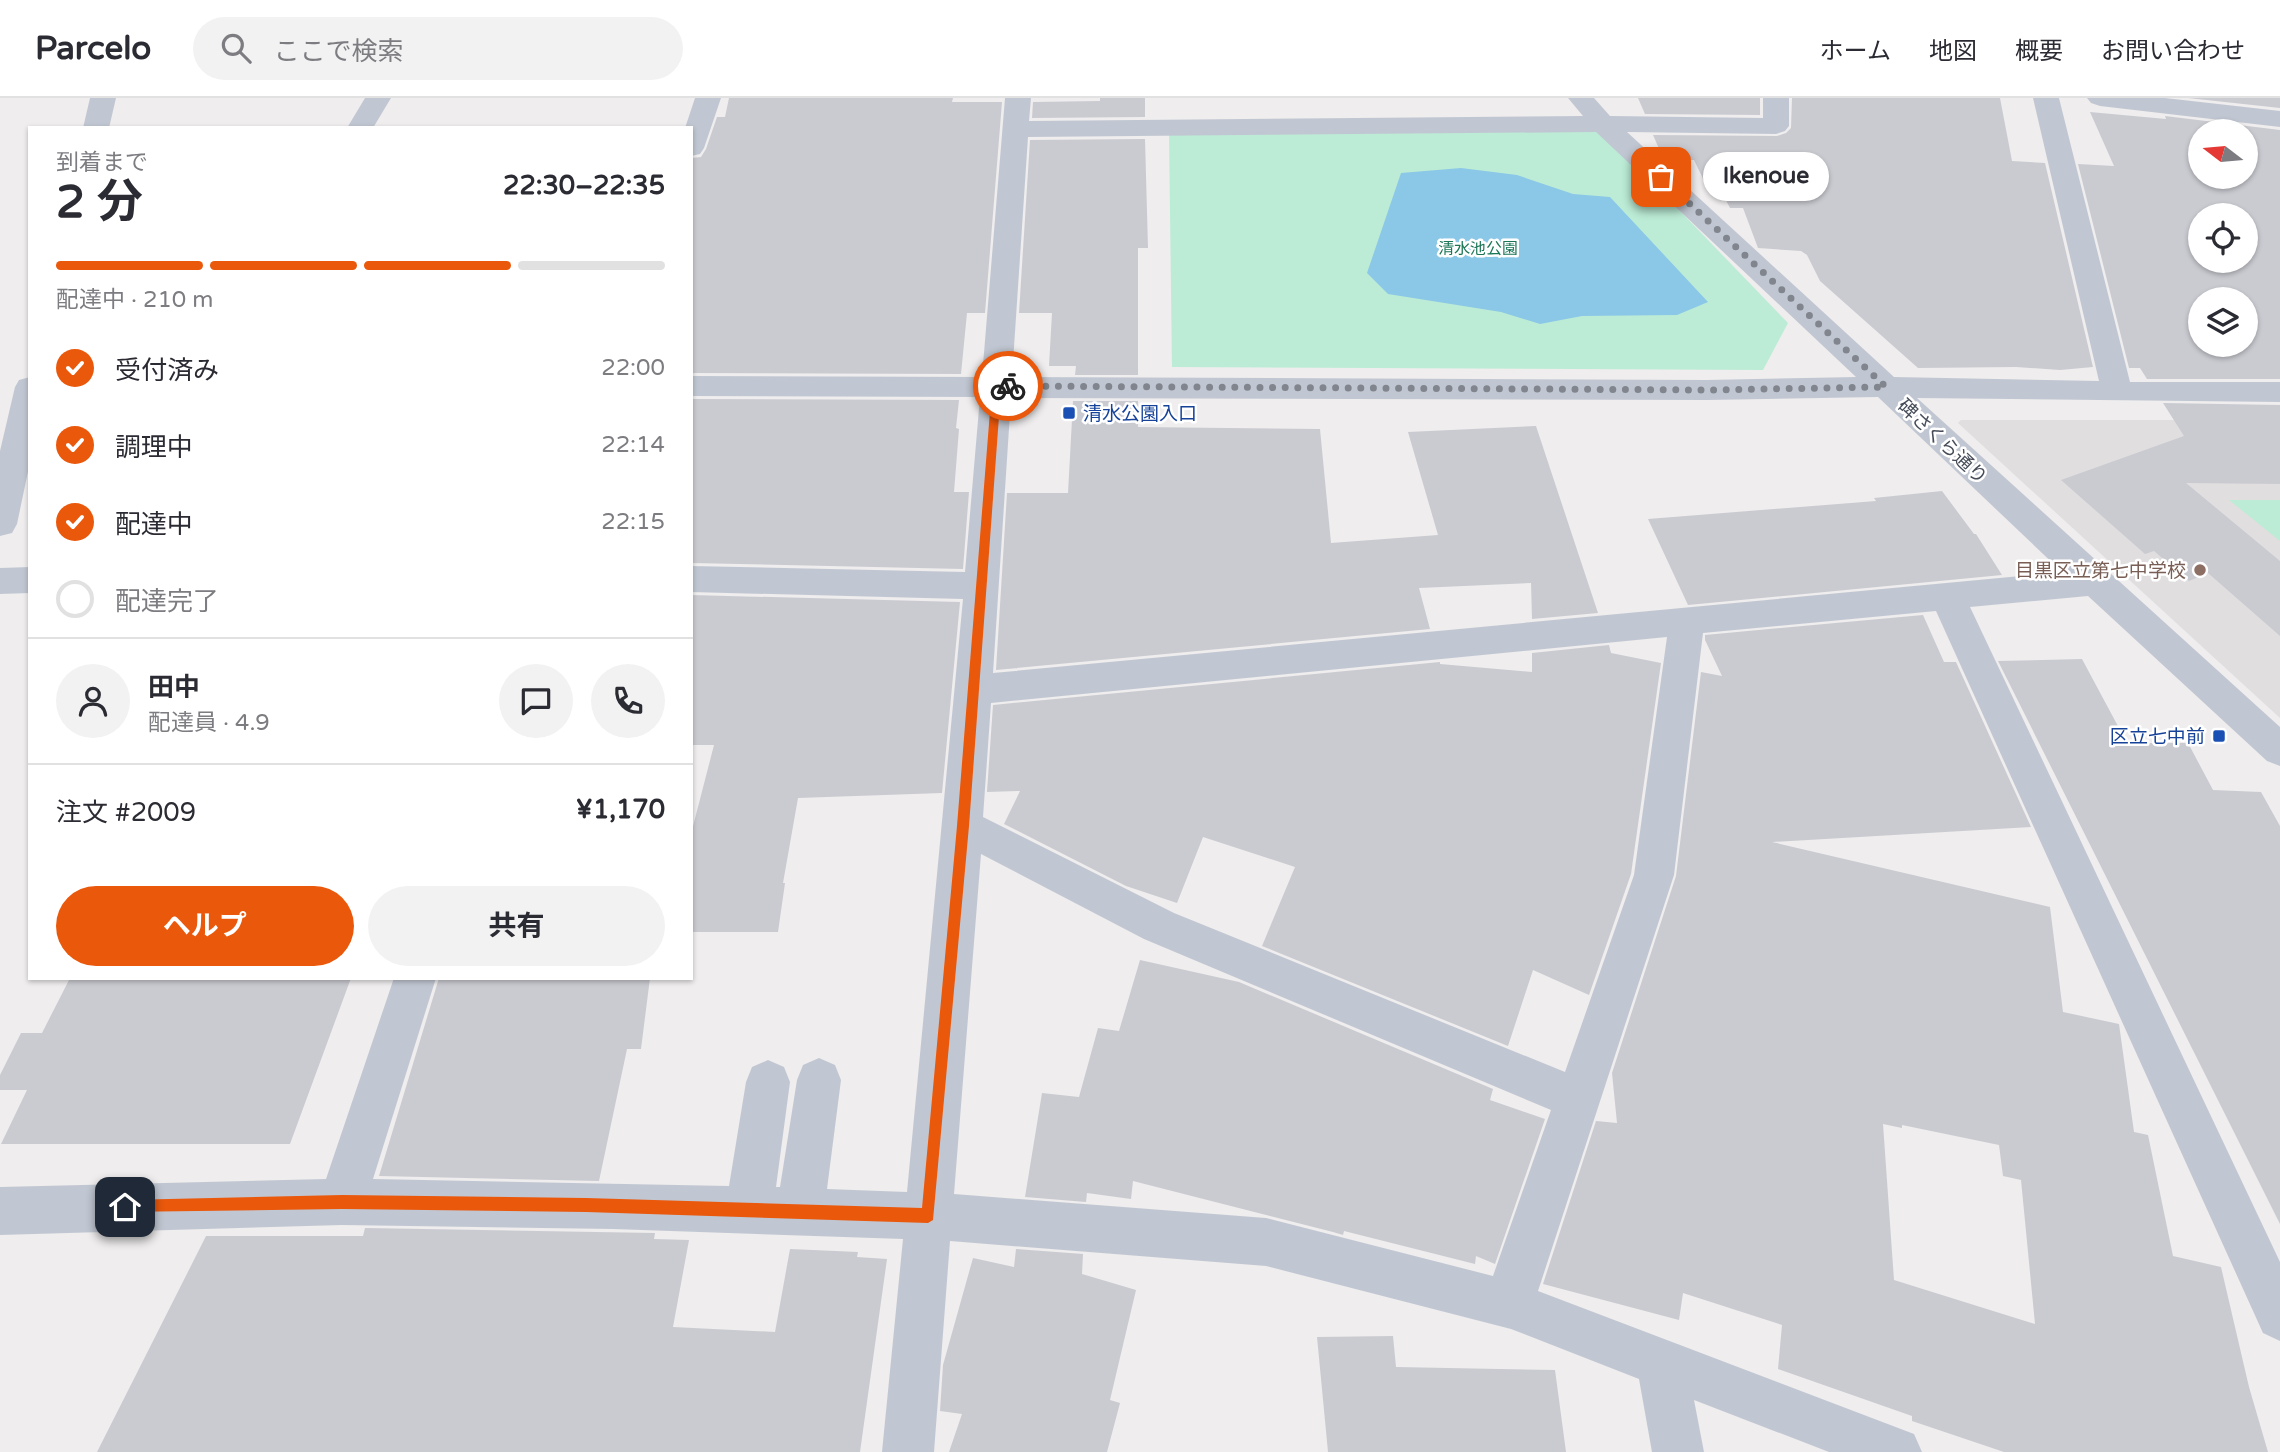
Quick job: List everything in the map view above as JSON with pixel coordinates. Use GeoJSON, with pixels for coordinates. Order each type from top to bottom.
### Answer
{"type":"FeatureCollection","features":[{"type":"Feature","properties":{"kind":"street"},"geometry":{"type":"LineString","coordinates":[[96,126],[103,98]]}},
{"type":"Feature","properties":{"kind":"street"},"geometry":{"type":"LineString","coordinates":[[361,126],[378,98]]}},
{"type":"Feature","properties":{"kind":"street"},"geometry":{"type":"LineString","coordinates":[[693,142],[708,98]]}},
{"type":"Feature","properties":{"kind":"street"},"geometry":{"type":"LineString","coordinates":[[908,1452],[963,826],[1018,98]]}},
{"type":"Feature","properties":{"kind":"street","name":"碑さくら通り"},"geometry":{"type":"LineString","coordinates":[[1581,98],[1603,124],[2095,582],[2280,750]]}},
{"type":"Feature","properties":{"kind":"street"},"geometry":{"type":"LineString","coordinates":[[1016,129],[1603,124],[1776,126],[1776,98]]}},
{"type":"Feature","properties":{"kind":"street"},"geometry":{"type":"LineString","coordinates":[[2046,98],[2117,392]]}},
{"type":"Feature","properties":{"kind":"street"},"geometry":{"type":"LineString","coordinates":[[2100,98],[2280,119]]}},
{"type":"Feature","properties":{"kind":"street"},"geometry":{"type":"LineString","coordinates":[[0,384],[28,386]]}},
{"type":"Feature","properties":{"kind":"street"},"geometry":{"type":"LineString","coordinates":[[693,386],[1694,390],[1886,387],[2280,392]]}},
{"type":"Feature","properties":{"kind":"street"},"geometry":{"type":"LineString","coordinates":[[0,524],[28,395]]}},
{"type":"Feature","properties":{"kind":"street"},"geometry":{"type":"LineString","coordinates":[[693,579],[981,586]]}},
{"type":"Feature","properties":{"kind":"street"},"geometry":{"type":"LineString","coordinates":[[0,581],[28,580]]}},
{"type":"Feature","properties":{"kind":"street"},"geometry":{"type":"LineString","coordinates":[[973,690],[2095,582]]}},
{"type":"Feature","properties":{"kind":"street"},"geometry":{"type":"LineString","coordinates":[[1947,596],[2280,1316]]}},
{"type":"Feature","properties":{"kind":"street"},"geometry":{"type":"LineString","coordinates":[[1511,1305],[1517,1277],[1654,875],[1687,622]]}},
{"type":"Feature","properties":{"kind":"street"},"geometry":{"type":"LineString","coordinates":[[963,826],[1159,926],[1577,1099]]}},
{"type":"Feature","properties":{"kind":"street"},"geometry":{"type":"LineString","coordinates":[[342,1202],[414,980]]}},
{"type":"Feature","properties":{"kind":"street"},"geometry":{"type":"LineString","coordinates":[[800,1212],[819,1080]]}},
{"type":"Feature","properties":{"kind":"street"},"geometry":{"type":"LineString","coordinates":[[749,1211],[768,1082]]}},
{"type":"Feature","properties":{"kind":"street"},"geometry":{"type":"LineString","coordinates":[[0,1210],[342,1202],[612,1205],[928,1216],[1266,1242],[1511,1305],[1896,1452]]}},
{"type":"Feature","properties":{"kind":"street"},"geometry":{"type":"LineString","coordinates":[[1661,1361],[1678,1452]]}},
{"type":"Feature","properties":{"kind":"shaded area","name":"目黒区立第七中学校"},"geometry":{"type":"Polygon","coordinates":[[[1961,420],[2280,420],[2280,718],[1958,423],[1961,420]]]}},
{"type":"Feature","properties":{"kind":"green space","name":"清水池公園"},"geometry":{"type":"Polygon","coordinates":[[[1599,127],[1788,323],[1763,370],[1172,367],[1169,133],[1599,127]]]}},
{"type":"Feature","properties":{"kind":"green space"},"geometry":{"type":"Polygon","coordinates":[[[2229,500],[2280,500],[2280,541],[2229,500]]]}},
{"type":"Feature","properties":{"kind":"water"},"geometry":{"type":"Polygon","coordinates":[[[1461,168],[1517,175],[1573,194],[1610,197],[1708,302],[1677,315],[1582,316],[1540,324],[1501,312],[1388,294],[1367,273],[1401,173],[1461,168]]]}},
{"type":"Feature","properties":{"kind":"building"},"geometry":{"type":"Polygon","coordinates":[[[729,98],[953,98],[952,102],[1002,102],[985,313],[967,313],[961,374],[693,373],[693,158],[701,157],[706,149],[717,117],[725,117],[729,98]]]}},
{"type":"Feature","properties":{"kind":"building"},"geometry":{"type":"Polygon","coordinates":[[[1100,98],[1145,98],[1145,117],[1032,118],[1033,102],[1100,101],[1100,98]]]}},
{"type":"Feature","properties":{"kind":"building"},"geometry":{"type":"Polygon","coordinates":[[[1638,98],[1760,98],[1760,115],[1645,114],[1638,98]]]}},
{"type":"Feature","properties":{"kind":"building"},"geometry":{"type":"Polygon","coordinates":[[[1792,98],[2000,98],[2012,161],[2045,163],[2093,367],[2060,370],[2016,367],[1918,368],[1820,281],[1807,255],[1801,251],[1758,248],[1743,208],[1730,208],[1720,189],[1707,187],[1694,160],[1664,160],[1653,135],[1777,136],[1791,128],[1792,98]]]}},
{"type":"Feature","properties":{"kind":"building"},"geometry":{"type":"Polygon","coordinates":[[[2188,98],[2280,98],[2280,108],[2188,98]]]}},
{"type":"Feature","properties":{"kind":"building"},"geometry":{"type":"Polygon","coordinates":[[[2090,112],[2190,119],[2188,189],[2258,189],[2258,127],[2280,130],[2280,379],[2147,379],[2140,368],[2129,368],[2078,164],[2114,166],[2090,112]]]}},
{"type":"Feature","properties":{"kind":"building"},"geometry":{"type":"Polygon","coordinates":[[[1145,139],[1148,248],[1138,248],[1138,375],[1075,375],[1076,366],[1049,366],[1052,313],[1019,313],[1030,140],[1145,139]]]}},
{"type":"Feature","properties":{"kind":"building"},"geometry":{"type":"Polygon","coordinates":[[[693,399],[959,400],[954,492],[969,492],[963,569],[693,563],[693,399]]]}},
{"type":"Feature","properties":{"kind":"building"},"geometry":{"type":"Polygon","coordinates":[[[1073,401],[1138,401],[1138,427],[1320,429],[1331,543],[1438,535],[1408,432],[1536,426],[1598,613],[1532,619],[1531,583],[1419,588],[1430,629],[996,670],[1007,493],[1068,493],[1073,401]]]}},
{"type":"Feature","properties":{"kind":"building"},"geometry":{"type":"Polygon","coordinates":[[[2163,403],[2280,405],[2280,484],[2186,483],[2280,561],[2280,636],[2208,573],[2189,581],[2154,551],[2145,554],[2061,480],[2184,436],[2163,403]]]}},
{"type":"Feature","properties":{"kind":"building"},"geometry":{"type":"Polygon","coordinates":[[[1942,491],[1976,534],[2002,575],[1688,605],[1648,519],[1876,501],[1874,498],[1942,491]]]}},
{"type":"Feature","properties":{"kind":"building"},"geometry":{"type":"Polygon","coordinates":[[[693,595],[960,602],[942,793],[798,798],[783,883],[778,932],[693,932],[693,826],[714,745],[693,745],[693,595]]]}},
{"type":"Feature","properties":{"kind":"building"},"geometry":{"type":"Polygon","coordinates":[[[1923,615],[1944,662],[1956,662],[2031,827],[1772,842],[2050,907],[2063,1012],[2119,1024],[2134,1132],[2148,1135],[2173,1256],[2221,1267],[2249,1387],[2268,1452],[2004,1452],[1912,1421],[1912,1416],[1778,1369],[1782,1325],[1683,1293],[1679,1320],[1543,1284],[1596,1121],[1617,1123],[1612,1073],[1676,876],[1701,672],[1722,676],[1705,635],[1923,615]],[[1883,1124],[1894,1280],[2035,1324],[2021,1180],[2003,1176],[1999,1145],[1902,1125],[1902,1128],[1883,1124]]]}},
{"type":"Feature","properties":{"kind":"building"},"geometry":{"type":"Polygon","coordinates":[[[1609,645],[1611,653],[1661,663],[1631,874],[1589,995],[1533,970],[1508,1046],[1262,946],[1295,867],[1203,837],[1177,903],[1126,886],[1004,824],[1020,791],[987,792],[993,705],[1440,662],[1532,672],[1532,653],[1609,645]]]}},
{"type":"Feature","properties":{"kind":"building"},"geometry":{"type":"Polygon","coordinates":[[[2082,659],[2127,743],[2188,743],[2213,790],[2261,792],[2280,826],[2280,1224],[1998,661],[2082,659]]]}},
{"type":"Feature","properties":{"kind":"building"},"geometry":{"type":"Polygon","coordinates":[[[1140,960],[1239,982],[1493,1089],[1490,1100],[1545,1119],[1495,1264],[1476,1256],[1475,1264],[1344,1231],[1343,1235],[1133,1181],[1131,1199],[1087,1193],[1086,1202],[1025,1197],[1042,1093],[1079,1097],[1098,1028],[1119,1031],[1140,960]]]}},
{"type":"Feature","properties":{"kind":"building"},"geometry":{"type":"Polygon","coordinates":[[[69,980],[350,980],[290,1144],[1,1144],[27,1090],[0,1090],[0,1075],[21,1033],[42,1033],[69,980]]]}},
{"type":"Feature","properties":{"kind":"building"},"geometry":{"type":"Polygon","coordinates":[[[438,980],[650,980],[641,1049],[627,1049],[599,1181],[379,1176],[438,980]]]}},
{"type":"Feature","properties":{"kind":"building"},"geometry":{"type":"Polygon","coordinates":[[[365,1228],[655,1233],[654,1239],[689,1240],[673,1327],[775,1332],[790,1249],[858,1252],[857,1257],[887,1259],[860,1452],[97,1452],[206,1236],[363,1236],[365,1228]]]}},
{"type":"Feature","properties":{"kind":"building"},"geometry":{"type":"Polygon","coordinates":[[[1016,1249],[1083,1254],[1082,1274],[1136,1290],[1110,1400],[1120,1403],[1107,1452],[949,1452],[962,1414],[940,1411],[943,1365],[973,1258],[1014,1267],[1016,1249]]]}},
{"type":"Feature","properties":{"kind":"building"},"geometry":{"type":"Polygon","coordinates":[[[1393,1336],[1396,1367],[1555,1370],[1566,1452],[1328,1452],[1317,1337],[1393,1336]]]}},
{"type":"Feature","properties":{"kind":"way so far"},"geometry":{"type":"LineString","coordinates":[[1008,386],[1707,390],[1886,387],[1661,177]]}},
{"type":"Feature","properties":{"kind":"place","name":"Ikenoue"},"geometry":{"type":"Point","coordinates":[1661,177]}},
{"type":"Feature","properties":{"kind":"place","name":"清水公園入口"},"geometry":{"type":"Point","coordinates":[1069,413]}},
{"type":"Feature","properties":{"kind":"place","name":"目黒区立第七中学校"},"geometry":{"type":"Point","coordinates":[2200,570]}},
{"type":"Feature","properties":{"kind":"place","name":"区立七中前"},"geometry":{"type":"Point","coordinates":[2219,736]}},
{"type":"Feature","properties":{"kind":"route"},"geometry":{"type":"LineString","coordinates":[[125,1207],[342,1202],[612,1205],[928,1216],[963,826],[996,386],[1008,386]]}}]}
